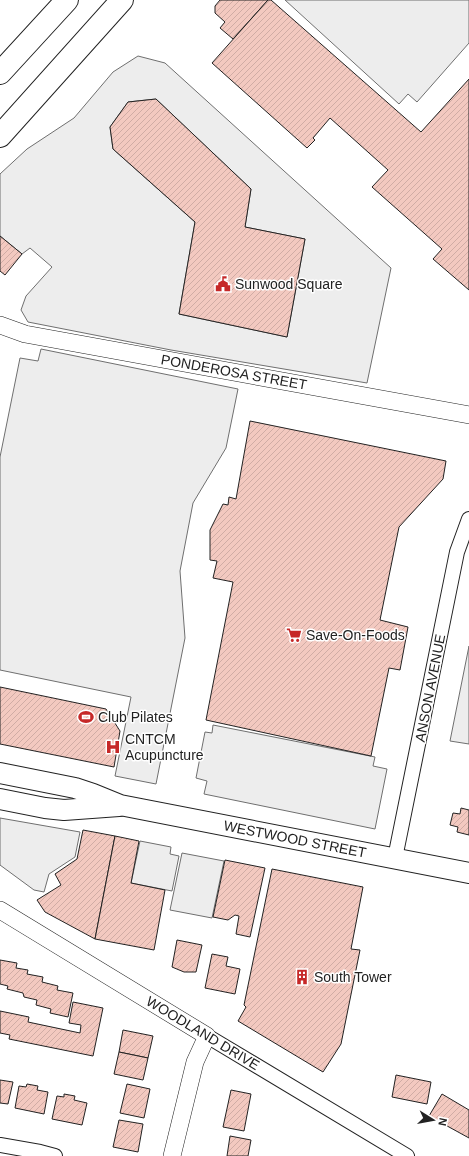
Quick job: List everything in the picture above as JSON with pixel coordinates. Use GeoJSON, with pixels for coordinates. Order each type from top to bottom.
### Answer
{"type":"FeatureCollection","features":[{"type":"Feature","properties":{"kind":"main road"},"geometry":{"type":"LineString","coordinates":[[0,73],[67,0]]}},
{"type":"Feature","properties":{"kind":"main road"},"geometry":{"type":"LineString","coordinates":[[0,136],[122,0]]}},
{"type":"Feature","properties":{"kind":"main road","name":"WESTWOOD STREET"},"geometry":{"type":"LineString","coordinates":[[0,773],[75,788],[120,806],[469,873]]}},
{"type":"Feature","properties":{"kind":"main road","name":"WESTWOOD STREET"},"geometry":{"type":"LineString","coordinates":[[0,799],[45,808],[64,810],[120,806]]}},
{"type":"Feature","properties":{"kind":"street","name":"PONDEROSA STREET"},"geometry":{"type":"LineString","coordinates":[[1,329],[469,415]]}},
{"type":"Feature","properties":{"kind":"street","name":"ANSON AVENUE"},"geometry":{"type":"LineString","coordinates":[[396,858],[457,552],[469,519]]}},
{"type":"Feature","properties":{"kind":"street","name":"WOODLAND DRIVE"},"geometry":{"type":"LineString","coordinates":[[0,910],[407,1156]]}},
{"type":"Feature","properties":{"kind":"street"},"geometry":{"type":"LineString","coordinates":[[172,1156],[195,1062],[207,1036]]}},
{"type":"Feature","properties":{"kind":"street"},"geometry":{"type":"LineString","coordinates":[[0,1145],[55,1156]]}},
{"type":"Feature","properties":{"kind":"shaded area"},"geometry":{"type":"Polygon","coordinates":[[[285,0],[469,0],[469,43],[417,102],[408,94],[399,104],[285,0]]]}},
{"type":"Feature","properties":{"kind":"shaded area"},"geometry":{"type":"Polygon","coordinates":[[[138,56],[165,63],[391,268],[367,383],[171,350],[28,322],[21,310],[26,296],[52,267],[30,248],[22,254],[0,236],[0,174],[27,149],[74,118],[113,72],[138,56]],[[156,99],[128,102],[110,127],[113,149],[195,222],[179,314],[287,337],[305,239],[245,227],[251,189],[156,99]]]}},
{"type":"Feature","properties":{"kind":"shaded area"},"geometry":{"type":"Polygon","coordinates":[[[41,349],[238,389],[226,448],[193,503],[180,571],[185,638],[156,784],[115,776],[131,697],[0,670],[0,457],[20,358],[38,361],[41,349]]]}},
{"type":"Feature","properties":{"kind":"shaded area"},"geometry":{"type":"Polygon","coordinates":[[[469,646],[469,744],[450,741],[469,646]]]}},
{"type":"Feature","properties":{"kind":"shaded area"},"geometry":{"type":"Polygon","coordinates":[[[213,725],[375,757],[373,766],[387,769],[375,829],[204,794],[207,781],[196,778],[205,732],[212,733],[213,725]]]}},
{"type":"Feature","properties":{"kind":"shaded area"},"geometry":{"type":"Polygon","coordinates":[[[0,818],[80,832],[75,857],[49,874],[44,892],[34,890],[0,865],[0,818]]]}},
{"type":"Feature","properties":{"kind":"shaded area"},"geometry":{"type":"Polygon","coordinates":[[[140,841],[171,847],[170,854],[179,856],[172,891],[131,883],[140,841]]]}},
{"type":"Feature","properties":{"kind":"shaded area"},"geometry":{"type":"Polygon","coordinates":[[[182,853],[224,861],[212,918],[170,910],[182,853]]]}},
{"type":"Feature","properties":{"kind":"building"},"geometry":{"type":"Polygon","coordinates":[[[220,0],[268,0],[233,39],[220,28],[225,22],[215,13],[215,6],[220,0]]]}},
{"type":"Feature","properties":{"kind":"building"},"geometry":{"type":"Polygon","coordinates":[[[268,0],[271,0],[421,132],[469,79],[469,290],[433,259],[442,249],[372,187],[388,170],[330,118],[313,138],[315,140],[307,148],[212,63],[268,0]]]}},
{"type":"Feature","properties":{"kind":"building"},"geometry":{"type":"Polygon","coordinates":[[[156,99],[251,189],[245,227],[305,239],[287,337],[179,314],[195,222],[113,149],[110,127],[128,102],[156,99]]]}},
{"type":"Feature","properties":{"kind":"building"},"geometry":{"type":"Polygon","coordinates":[[[0,236],[22,254],[5,275],[0,271],[0,236]]]}},
{"type":"Feature","properties":{"kind":"building"},"geometry":{"type":"Polygon","coordinates":[[[250,421],[446,461],[443,479],[399,527],[380,620],[408,627],[400,670],[389,668],[371,756],[206,720],[233,582],[213,578],[217,561],[210,560],[210,530],[223,504],[228,505],[229,497],[236,499],[250,421]]]}},
{"type":"Feature","properties":{"kind":"building"},"geometry":{"type":"Polygon","coordinates":[[[0,687],[106,709],[120,731],[114,767],[0,744],[0,687]]]}},
{"type":"Feature","properties":{"kind":"building"},"geometry":{"type":"Polygon","coordinates":[[[461,808],[469,810],[469,835],[457,832],[458,827],[450,825],[453,813],[460,814],[461,808]]]}},
{"type":"Feature","properties":{"kind":"building"},"geometry":{"type":"Polygon","coordinates":[[[83,830],[115,836],[95,939],[45,912],[37,900],[61,885],[55,874],[77,859],[83,830]]]}},
{"type":"Feature","properties":{"kind":"building"},"geometry":{"type":"Polygon","coordinates":[[[115,836],[139,841],[131,883],[165,890],[154,950],[95,939],[115,836]]]}},
{"type":"Feature","properties":{"kind":"building"},"geometry":{"type":"Polygon","coordinates":[[[225,860],[265,868],[250,937],[236,934],[239,916],[235,915],[228,920],[213,917],[225,860]]]}},
{"type":"Feature","properties":{"kind":"building","name":"South Tower"},"geometry":{"type":"Polygon","coordinates":[[[272,869],[363,887],[351,949],[360,950],[341,1044],[323,1072],[238,1021],[246,1007],[244,1005],[272,869]]]}},
{"type":"Feature","properties":{"kind":"building"},"geometry":{"type":"Polygon","coordinates":[[[177,940],[202,945],[196,972],[184,972],[172,967],[177,940]]]}},
{"type":"Feature","properties":{"kind":"building"},"geometry":{"type":"Polygon","coordinates":[[[212,954],[228,957],[226,966],[240,969],[235,994],[205,988],[212,954]]]}},
{"type":"Feature","properties":{"kind":"building"},"geometry":{"type":"Polygon","coordinates":[[[0,960],[17,963],[16,968],[28,970],[27,974],[43,977],[42,982],[58,986],[57,990],[73,993],[68,1017],[50,1013],[51,1009],[36,1005],[37,1000],[24,997],[23,993],[7,989],[8,986],[0,984],[0,960]]]}},
{"type":"Feature","properties":{"kind":"building"},"geometry":{"type":"Polygon","coordinates":[[[73,1002],[103,1008],[93,1056],[9,1039],[10,1035],[0,1033],[0,1011],[29,1017],[28,1022],[80,1033],[81,1025],[69,1023],[73,1002]]]}},
{"type":"Feature","properties":{"kind":"building"},"geometry":{"type":"Polygon","coordinates":[[[123,1030],[153,1036],[148,1058],[119,1052],[123,1030]]]}},
{"type":"Feature","properties":{"kind":"building"},"geometry":{"type":"Polygon","coordinates":[[[119,1052],[148,1058],[143,1080],[114,1074],[119,1052]]]}},
{"type":"Feature","properties":{"kind":"building"},"geometry":{"type":"Polygon","coordinates":[[[396,1075],[431,1082],[427,1104],[392,1097],[396,1075]]]}},
{"type":"Feature","properties":{"kind":"building"},"geometry":{"type":"Polygon","coordinates":[[[0,1080],[13,1082],[8,1104],[0,1103],[0,1080]]]}},
{"type":"Feature","properties":{"kind":"building"},"geometry":{"type":"Polygon","coordinates":[[[27,1084],[38,1086],[37,1090],[48,1092],[44,1114],[15,1108],[19,1086],[26,1087],[27,1084]]]}},
{"type":"Feature","properties":{"kind":"building"},"geometry":{"type":"Polygon","coordinates":[[[127,1084],[150,1089],[144,1118],[120,1113],[127,1084]]]}},
{"type":"Feature","properties":{"kind":"building"},"geometry":{"type":"Polygon","coordinates":[[[231,1090],[251,1094],[244,1131],[223,1127],[231,1090]]]}},
{"type":"Feature","properties":{"kind":"building"},"geometry":{"type":"Polygon","coordinates":[[[64,1094],[75,1096],[74,1100],[87,1103],[82,1125],[52,1119],[57,1096],[64,1097],[64,1094]]]}},
{"type":"Feature","properties":{"kind":"building"},"geometry":{"type":"Polygon","coordinates":[[[442,1094],[469,1110],[469,1138],[429,1116],[442,1094]]]}},
{"type":"Feature","properties":{"kind":"building"},"geometry":{"type":"Polygon","coordinates":[[[119,1120],[143,1124],[138,1152],[113,1147],[119,1120]]]}},
{"type":"Feature","properties":{"kind":"building"},"geometry":{"type":"Polygon","coordinates":[[[230,1136],[251,1140],[248,1156],[227,1156],[230,1136]]]}},
{"type":"Feature","properties":{"kind":"place","name":"Sunwood Square"},"geometry":{"type":"Point","coordinates":[223,284]}},
{"type":"Feature","properties":{"kind":"place","name":"Save-On-Foods"},"geometry":{"type":"Point","coordinates":[294,635]}},
{"type":"Feature","properties":{"kind":"place","name":"Club Pilates"},"geometry":{"type":"Point","coordinates":[86,717]}},
{"type":"Feature","properties":{"kind":"place","name":"CNTCM Acupuncture"},"geometry":{"type":"Point","coordinates":[113,747]}},
{"type":"Feature","properties":{"kind":"place","name":"South Tower"},"geometry":{"type":"Point","coordinates":[302,977]}}]}
